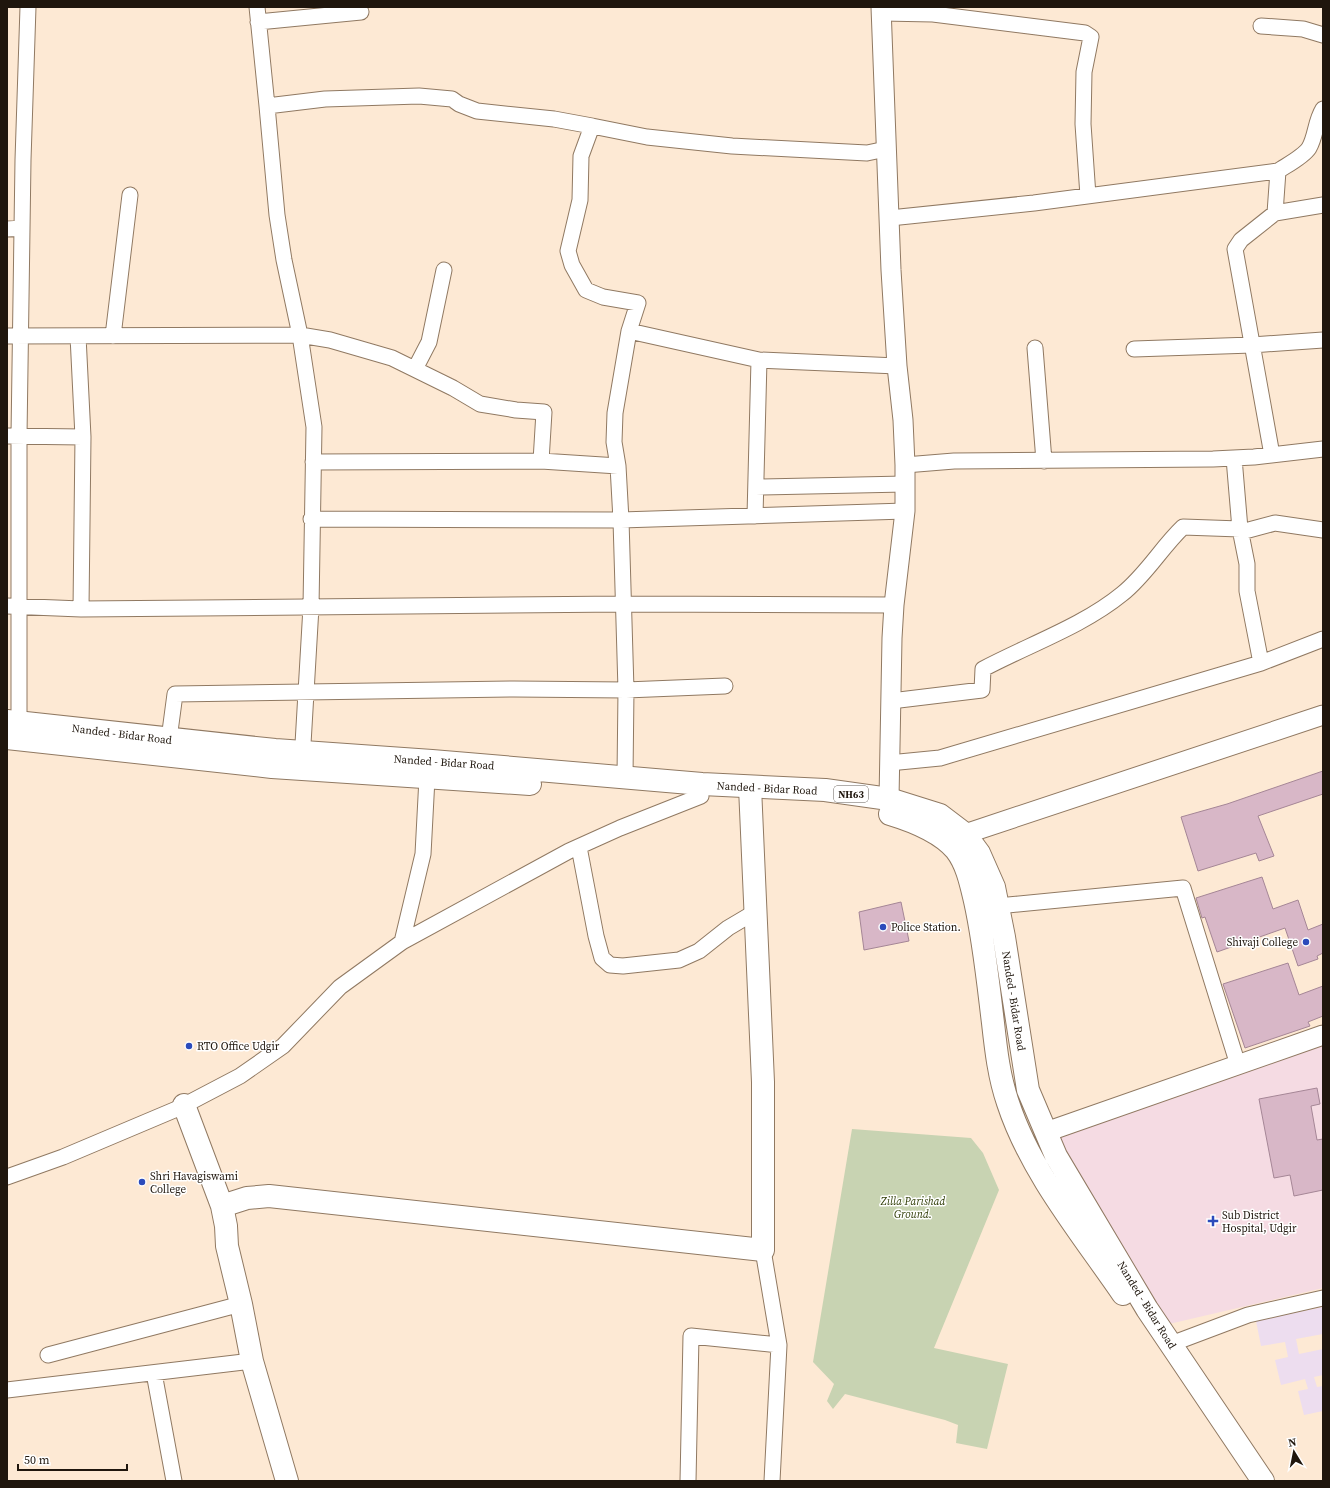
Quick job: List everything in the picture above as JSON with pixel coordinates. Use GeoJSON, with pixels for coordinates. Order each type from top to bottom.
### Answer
{"type":"FeatureCollection","features":[{"type":"Feature","properties":{"kind":"main road","name":"Nanded - Bidar Road"},"geometry":{"type":"LineString","coordinates":[[11,727],[169,739],[302,761]]}},
{"type":"Feature","properties":{"kind":"main road","name":"Nanded - Bidar Road"},"geometry":{"type":"LineString","coordinates":[[11,727],[302,761],[429,770],[701,796],[825,790],[889,799],[940,815],[964,834],[979,853],[994,887],[1028,1090],[1056,1156],[1147,1309],[1263,1481]]}},
{"type":"Feature","properties":{"kind":"main road","name":"Nanded - Bidar Road"},"geometry":{"type":"LineString","coordinates":[[429,770],[625,777],[875,809],[912,821],[937,834],[956,850],[968,874],[979,917],[998,1067],[1008,1103],[1026,1147],[1040,1173],[1249,1481]]}},
{"type":"Feature","properties":{"kind":"main road"},"geometry":{"type":"LineString","coordinates":[[222,1206],[247,1198],[269,1196],[763,1250],[764,1082],[750,793]]}},
{"type":"Feature","properties":{"kind":"main road"},"geometry":{"type":"LineString","coordinates":[[184,1105],[222,1206],[226,1226],[227,1246],[241,1304],[252,1360],[287,1481]]}},
{"type":"Feature","properties":{"kind":"street"},"geometry":{"type":"LineString","coordinates":[[11,727],[14,336],[22,228],[28,7]]}},
{"type":"Feature","properties":{"kind":"street"},"geometry":{"type":"LineString","coordinates":[[889,799],[894,605],[905,511],[905,465],[903,420],[897,366],[886,149],[882,10],[932,14],[1085,33],[1091,37],[1084,72],[1083,124],[1088,196]]}},
{"type":"Feature","properties":{"kind":"street"},"geometry":{"type":"LineString","coordinates":[[302,761],[310,606],[314,427],[300,336],[284,260],[277,215],[258,14],[361,12]]}},
{"type":"Feature","properties":{"kind":"street"},"geometry":{"type":"LineString","coordinates":[[1261,26],[1303,30],[1323,35]]}},
{"type":"Feature","properties":{"kind":"street"},"geometry":{"type":"LineString","coordinates":[[267,106],[325,98],[419,96],[452,99],[459,104],[477,111],[554,118],[648,137],[732,146],[867,153],[886,149]]}},
{"type":"Feature","properties":{"kind":"street"},"geometry":{"type":"LineString","coordinates":[[890,218],[1088,196],[1278,171],[1308,150],[1312,143],[1317,120],[1323,109]]}},
{"type":"Feature","properties":{"kind":"street"},"geometry":{"type":"LineString","coordinates":[[592,126],[581,156],[580,200],[568,251],[572,265],[586,290],[602,297],[638,304],[629,331],[616,413],[614,442],[618,466],[624,604],[626,690],[625,777]]}},
{"type":"Feature","properties":{"kind":"street"},"geometry":{"type":"LineString","coordinates":[[1275,213],[1278,171]]}},
{"type":"Feature","properties":{"kind":"street"},"geometry":{"type":"LineString","coordinates":[[113,336],[130,195]]}},
{"type":"Feature","properties":{"kind":"street"},"geometry":{"type":"LineString","coordinates":[[1272,455],[1235,249],[1242,240],[1275,213],[1323,205]]}},
{"type":"Feature","properties":{"kind":"street"},"geometry":{"type":"LineString","coordinates":[[7,230],[22,228]]}},
{"type":"Feature","properties":{"kind":"street"},"geometry":{"type":"LineString","coordinates":[[415,369],[429,342],[444,270]]}},
{"type":"Feature","properties":{"kind":"street"},"geometry":{"type":"LineString","coordinates":[[629,331],[759,360],[897,366]]}},
{"type":"Feature","properties":{"kind":"street"},"geometry":{"type":"LineString","coordinates":[[14,336],[300,336],[330,340],[392,358],[453,388],[480,404],[516,410],[544,412],[542,461]]}},
{"type":"Feature","properties":{"kind":"street"},"geometry":{"type":"LineString","coordinates":[[78,336],[83,437],[81,609]]}},
{"type":"Feature","properties":{"kind":"street"},"geometry":{"type":"LineString","coordinates":[[1134,349],[1252,345],[1323,340]]}},
{"type":"Feature","properties":{"kind":"street"},"geometry":{"type":"LineString","coordinates":[[1035,348],[1044,461]]}},
{"type":"Feature","properties":{"kind":"street"},"geometry":{"type":"LineString","coordinates":[[755,516],[759,360]]}},
{"type":"Feature","properties":{"kind":"street"},"geometry":{"type":"LineString","coordinates":[[13,436],[83,437]]}},
{"type":"Feature","properties":{"kind":"street"},"geometry":{"type":"LineString","coordinates":[[905,465],[954,461],[1234,458],[1323,449]]}},
{"type":"Feature","properties":{"kind":"street"},"geometry":{"type":"LineString","coordinates":[[1234,458],[1240,529],[1247,564],[1247,590],[1261,663]]}},
{"type":"Feature","properties":{"kind":"street"},"geometry":{"type":"LineString","coordinates":[[313,462],[542,461],[618,466]]}},
{"type":"Feature","properties":{"kind":"street"},"geometry":{"type":"LineString","coordinates":[[756,487],[905,484]]}},
{"type":"Feature","properties":{"kind":"street"},"geometry":{"type":"LineString","coordinates":[[311,519],[621,520],[905,511]]}},
{"type":"Feature","properties":{"kind":"street"},"geometry":{"type":"LineString","coordinates":[[891,701],[982,690],[983,669],[1086,620],[1116,598],[1146,572],[1168,542],[1183,527],[1240,529],[1245,531],[1275,523],[1323,530]]}},
{"type":"Feature","properties":{"kind":"street"},"geometry":{"type":"LineString","coordinates":[[13,605],[81,609],[624,604],[894,605]]}},
{"type":"Feature","properties":{"kind":"street"},"geometry":{"type":"LineString","coordinates":[[889,763],[940,758],[1261,663],[1323,639]]}},
{"type":"Feature","properties":{"kind":"street"},"geometry":{"type":"LineString","coordinates":[[169,739],[174,694],[514,689],[626,690],[725,686]]}},
{"type":"Feature","properties":{"kind":"street"},"geometry":{"type":"LineString","coordinates":[[964,834],[1323,715]]}},
{"type":"Feature","properties":{"kind":"street"},"geometry":{"type":"LineString","coordinates":[[402,942],[423,854],[429,770]]}},
{"type":"Feature","properties":{"kind":"street"},"geometry":{"type":"LineString","coordinates":[[7,1177],[63,1157],[184,1105],[240,1076],[283,1046],[340,987],[402,942],[579,846],[701,796]]}},
{"type":"Feature","properties":{"kind":"street"},"geometry":{"type":"LineString","coordinates":[[579,846],[596,936],[602,958],[610,965],[623,966],[679,960],[699,951],[728,928],[756,912]]}},
{"type":"Feature","properties":{"kind":"street"},"geometry":{"type":"LineString","coordinates":[[998,906],[1183,888],[1238,1065]]}},
{"type":"Feature","properties":{"kind":"street"},"geometry":{"type":"LineString","coordinates":[[1046,1132],[1323,1035]]}},
{"type":"Feature","properties":{"kind":"street"},"geometry":{"type":"LineString","coordinates":[[763,1250],[779,1345],[772,1481]]}},
{"type":"Feature","properties":{"kind":"street"},"geometry":{"type":"LineString","coordinates":[[1171,1344],[1248,1315],[1323,1298]]}},
{"type":"Feature","properties":{"kind":"street"},"geometry":{"type":"LineString","coordinates":[[48,1355],[241,1304]]}},
{"type":"Feature","properties":{"kind":"street"},"geometry":{"type":"LineString","coordinates":[[688,1481],[691,1336],[779,1345]]}},
{"type":"Feature","properties":{"kind":"street"},"geometry":{"type":"LineString","coordinates":[[7,1390],[252,1360]]}},
{"type":"Feature","properties":{"kind":"street"},"geometry":{"type":"LineString","coordinates":[[154,1372],[174,1481]]}},
{"type":"Feature","properties":{"kind":"shaded area","name":"Sub District Hospital, Udgir"},"geometry":{"type":"Polygon","coordinates":[[[1323,1046],[1323,1288],[1169,1324],[1061,1153],[1055,1135],[1137,1106],[1323,1046]]]}},
{"type":"Feature","properties":{"kind":"shaded area"},"geometry":{"type":"Polygon","coordinates":[[[1323,1307],[1323,1334],[1296,1339],[1299,1354],[1323,1349],[1323,1375],[1314,1377],[1317,1387],[1323,1386],[1323,1411],[1304,1415],[1298,1391],[1308,1389],[1305,1379],[1281,1385],[1275,1360],[1288,1357],[1285,1342],[1261,1346],[1256,1321],[1323,1307]]]}},
{"type":"Feature","properties":{"kind":"green space","name":"Zilla Parishad Ground."},"geometry":{"type":"Polygon","coordinates":[[[852,1129],[971,1138],[983,1153],[999,1190],[934,1348],[1008,1364],[987,1449],[956,1443],[958,1425],[945,1420],[845,1394],[833,1409],[827,1401],[834,1384],[813,1362],[852,1129]]]}},
{"type":"Feature","properties":{"kind":"building"},"geometry":{"type":"Polygon","coordinates":[[[1323,771],[1323,794],[1258,816],[1274,856],[1259,861],[1256,853],[1198,871],[1181,817],[1227,804],[1323,771]]]}},
{"type":"Feature","properties":{"kind":"building"},"geometry":{"type":"Polygon","coordinates":[[[1262,877],[1273,909],[1298,900],[1308,930],[1323,924],[1323,953],[1317,956],[1318,959],[1298,966],[1285,928],[1217,952],[1205,917],[1202,918],[1196,898],[1262,877]]]}},
{"type":"Feature","properties":{"kind":"building","name":"Police Station."},"geometry":{"type":"Polygon","coordinates":[[[901,902],[909,941],[864,950],[859,912],[901,902]]]}},
{"type":"Feature","properties":{"kind":"building"},"geometry":{"type":"Polygon","coordinates":[[[1288,963],[1299,995],[1323,986],[1323,1016],[1308,1022],[1310,1026],[1245,1048],[1223,984],[1288,963]]]}},
{"type":"Feature","properties":{"kind":"building"},"geometry":{"type":"Polygon","coordinates":[[[1317,1088],[1320,1104],[1311,1106],[1317,1140],[1323,1139],[1323,1190],[1294,1196],[1290,1175],[1274,1178],[1259,1099],[1317,1088]]]}},
{"type":"Feature","properties":{"kind":"place","name":"Police Station."},"geometry":{"type":"Point","coordinates":[883,927]}},
{"type":"Feature","properties":{"kind":"place","name":"Shivaji College"},"geometry":{"type":"Point","coordinates":[1306,942]}},
{"type":"Feature","properties":{"kind":"place","name":"RTO Office Udgir"},"geometry":{"type":"Point","coordinates":[189,1046]}},
{"type":"Feature","properties":{"kind":"place","name":"Shri Havagiswami College"},"geometry":{"type":"Point","coordinates":[142,1182]}},
{"type":"Feature","properties":{"kind":"place","name":"Sub District Hospital, Udgir"},"geometry":{"type":"Point","coordinates":[1213,1221]}}]}
